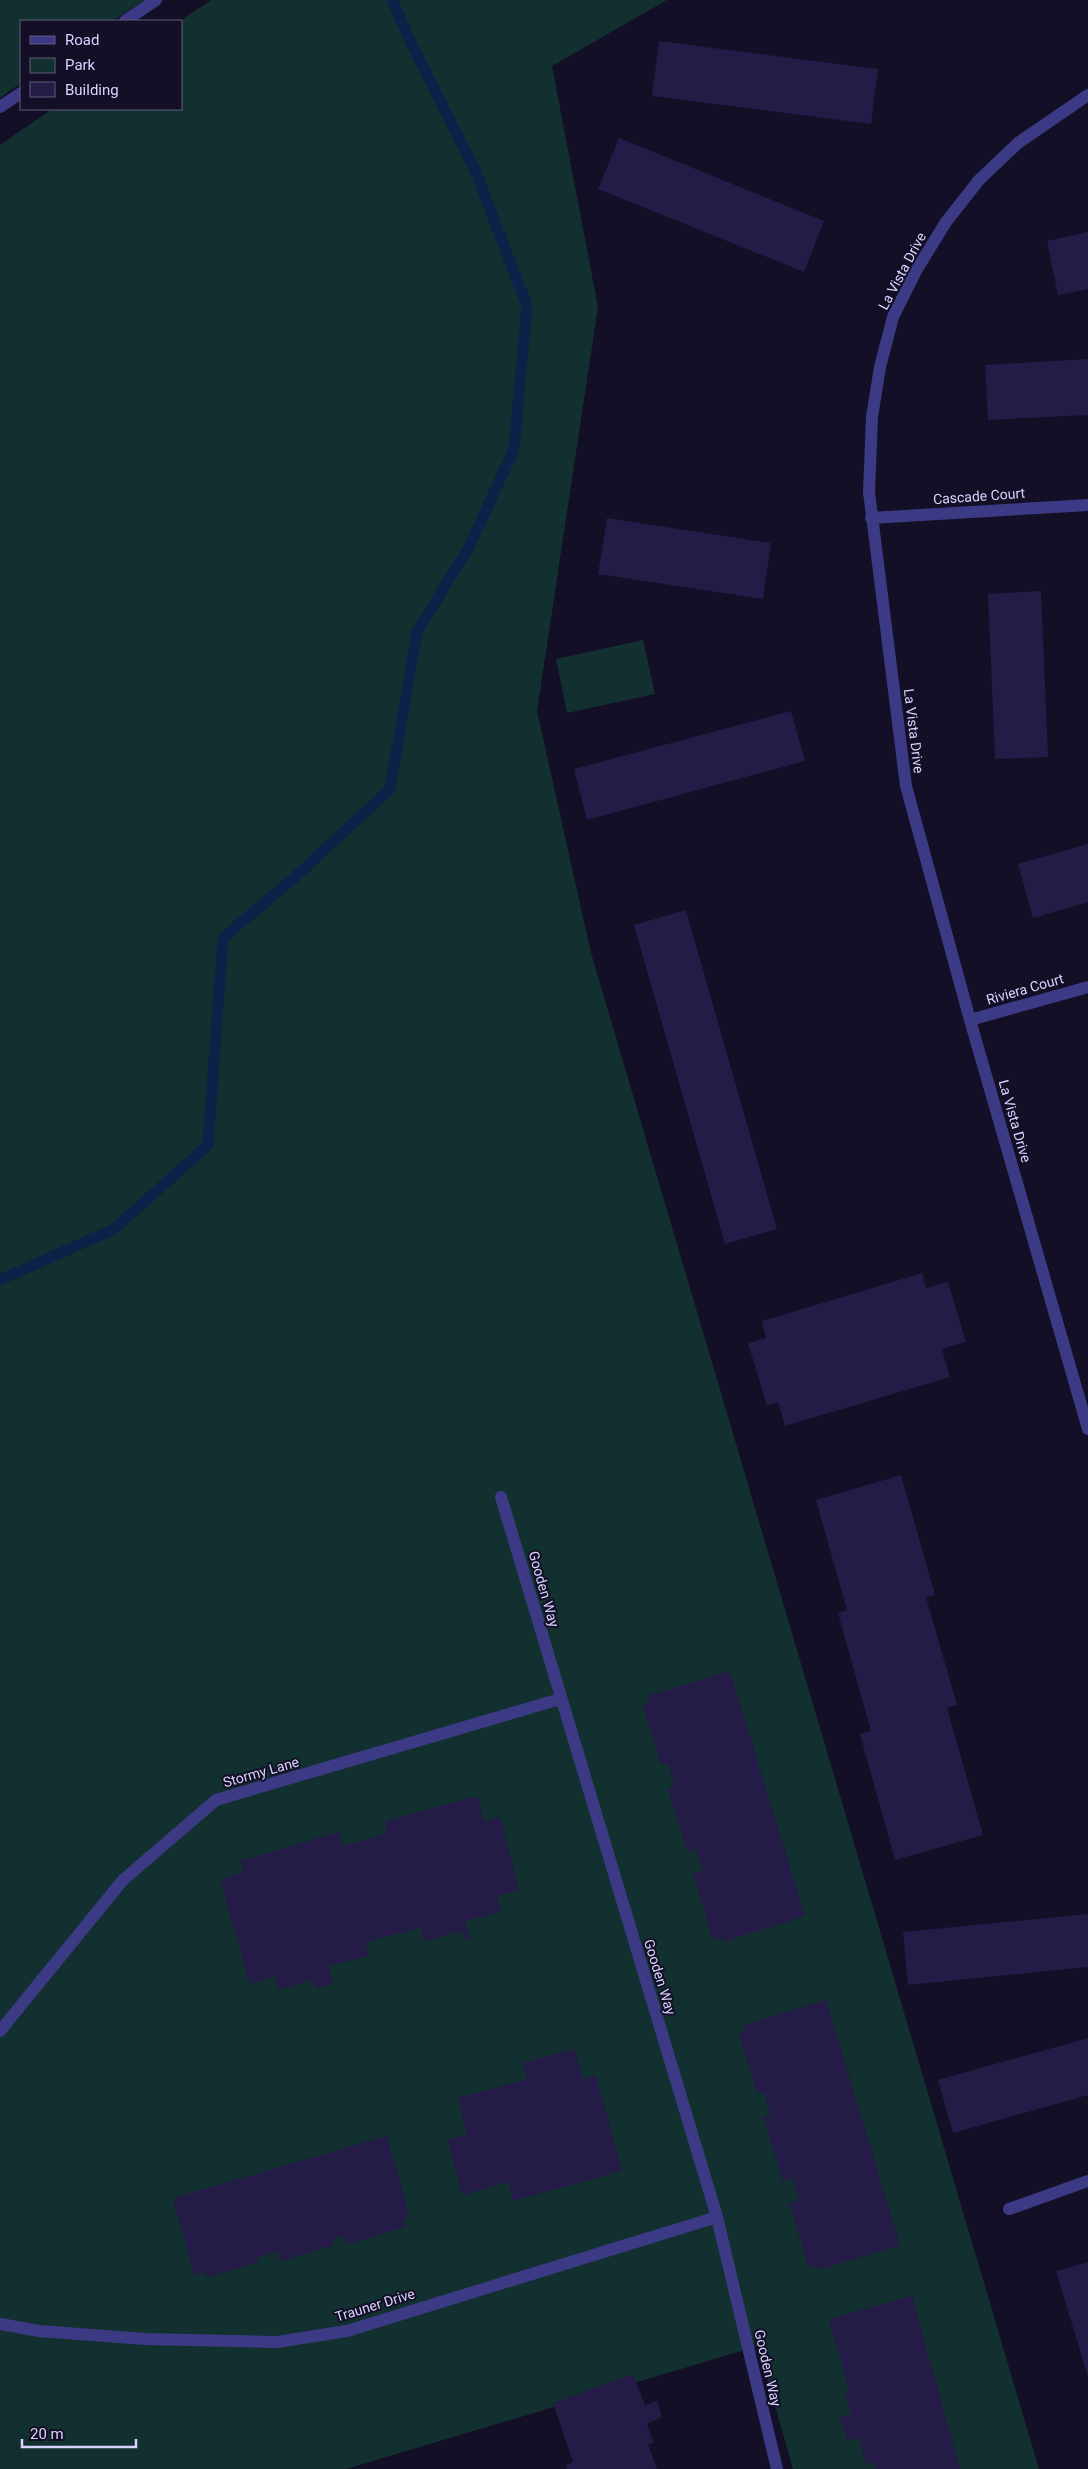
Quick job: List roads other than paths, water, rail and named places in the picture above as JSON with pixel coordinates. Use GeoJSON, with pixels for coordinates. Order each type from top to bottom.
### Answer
{"type":"FeatureCollection","features":[{"type":"Feature","properties":{"kind":"street"},"geometry":{"type":"LineString","coordinates":[[126,20],[156,0]]}},
{"type":"Feature","properties":{"kind":"street"},"geometry":{"type":"LineString","coordinates":[[0,107],[20,94]]}},
{"type":"Feature","properties":{"kind":"street","name":"La Vista Drive"},"geometry":{"type":"LineString","coordinates":[[1088,95],[1018,143],[979,180],[946,222],[917,270],[893,317],[880,367],[872,417],[869,455],[871,518],[906,786],[970,1020],[1088,1429]]}},
{"type":"Feature","properties":{"kind":"street","name":"Cascade Court"},"geometry":{"type":"LineString","coordinates":[[871,518],[1088,504]]}},
{"type":"Feature","properties":{"kind":"street","name":"Riviera Court"},"geometry":{"type":"LineString","coordinates":[[970,1020],[1088,987]]}},
{"type":"Feature","properties":{"kind":"street","name":"Gooden Way"},"geometry":{"type":"LineString","coordinates":[[501,1497],[560,1699],[717,2217],[777,2469]]}},
{"type":"Feature","properties":{"kind":"street","name":"Stormy Lane"},"geometry":{"type":"LineString","coordinates":[[0,2031],[123,1880],[216,1800],[560,1699]]}},
{"type":"Feature","properties":{"kind":"street"},"geometry":{"type":"LineString","coordinates":[[1009,2209],[1088,2181]]}},
{"type":"Feature","properties":{"kind":"street","name":"Trauner Drive"},"geometry":{"type":"LineString","coordinates":[[0,2324],[39,2331],[145,2339],[277,2342],[347,2331],[717,2217]]}},
{"type":"Feature","properties":{"kind":"waterway"},"geometry":{"type":"LineString","coordinates":[[0,1280],[114,1229],[208,1145],[223,938],[295,877],[390,789],[417,632],[470,545],[514,449],[527,306],[475,170],[414,49],[392,0]]}}]}
